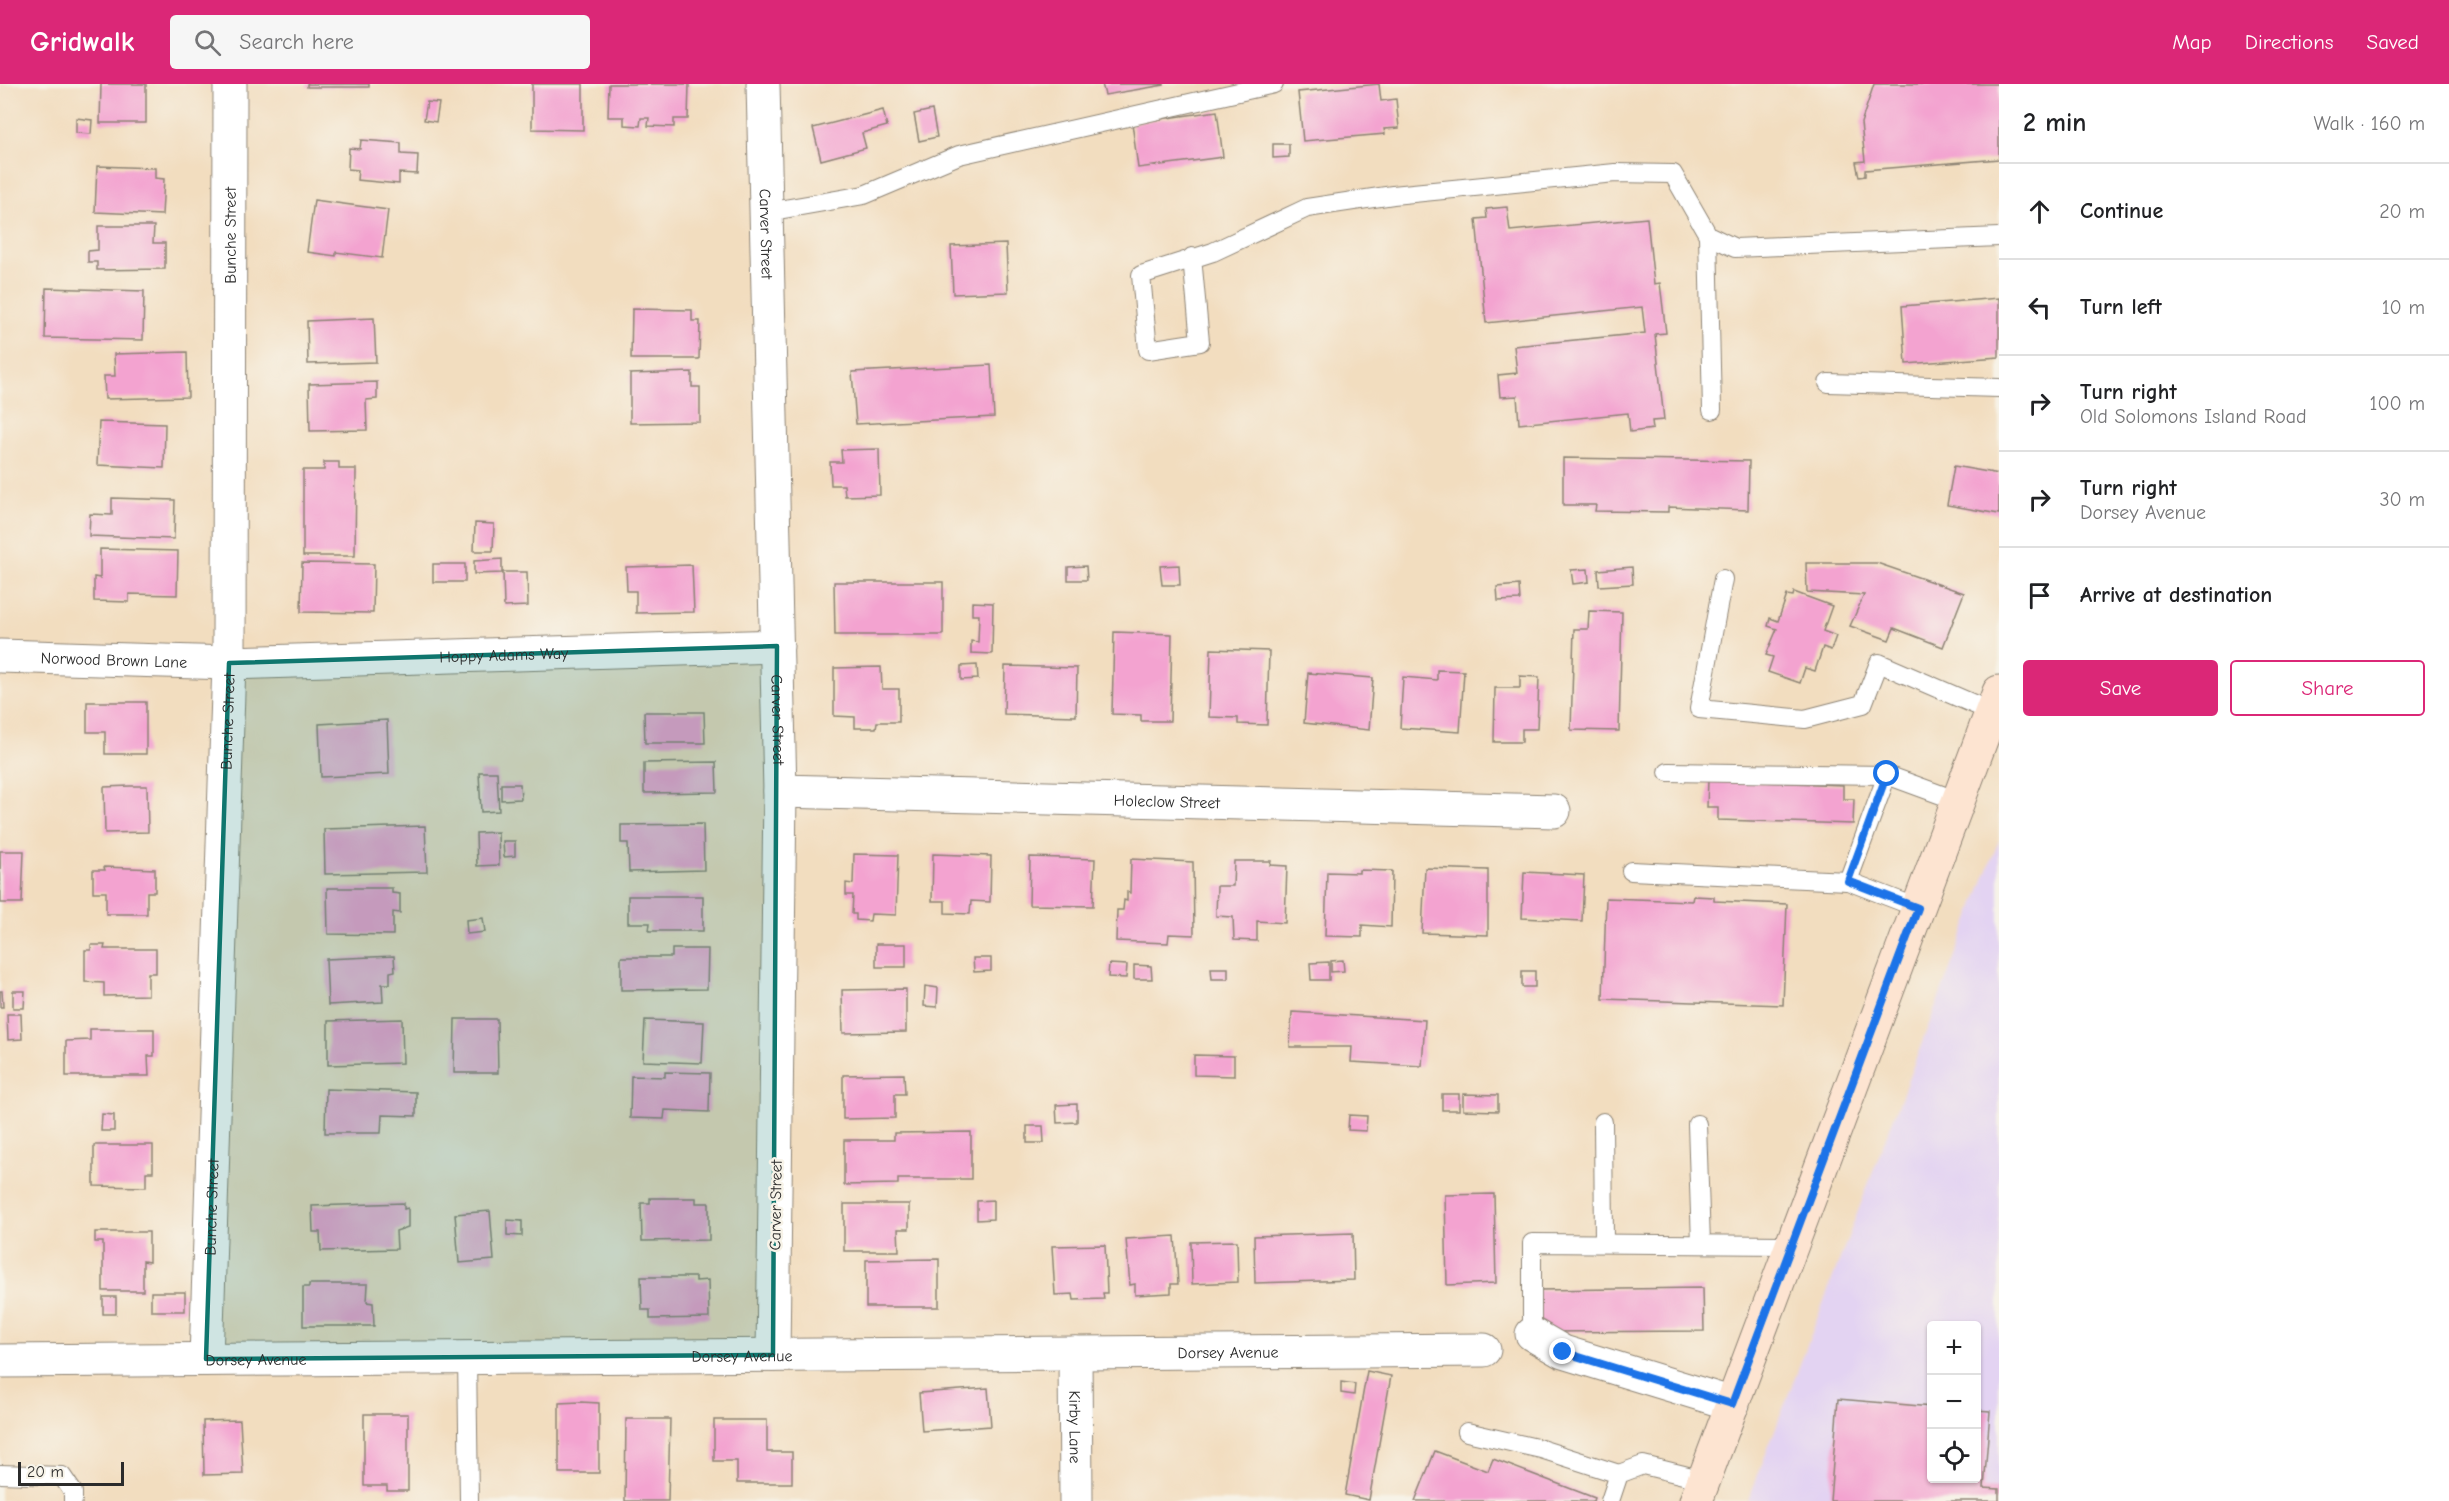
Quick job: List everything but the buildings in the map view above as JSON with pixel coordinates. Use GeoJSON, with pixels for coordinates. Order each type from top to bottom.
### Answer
{"type":"FeatureCollection","features":[{"type":"Feature","properties":{"kind":"main road"},"geometry":{"type":"LineString","coordinates":[[1700,1491],[1995,702]]}},
{"type":"Feature","properties":{"kind":"street","name":"Bunche Street"},"geometry":{"type":"LineString","coordinates":[[206,1359],[229,663],[230,84]]}},
{"type":"Feature","properties":{"kind":"street","name":"Carver Street"},"geometry":{"type":"LineString","coordinates":[[764,84],[780,791],[773,1355]]}},
{"type":"Feature","properties":{"kind":"street","name":"Hoppy Adams Way"},"geometry":{"type":"LineString","coordinates":[[229,663],[777,646]]}},
{"type":"Feature","properties":{"kind":"street","name":"Norwood Brown Lane"},"geometry":{"type":"LineString","coordinates":[[0,656],[229,663]]}},
{"type":"Feature","properties":{"kind":"street","name":"Holeclow Street"},"geometry":{"type":"LineString","coordinates":[[780,791],[1554,811]]}},
{"type":"Feature","properties":{"kind":"street"},"geometry":{"type":"LineString","coordinates":[[1532,1334],[1563,1352],[1732,1404]]}},
{"type":"Feature","properties":{"kind":"street","name":"Dorsey Avenue"},"geometry":{"type":"LineString","coordinates":[[0,1361],[1484,1350]]}},
{"type":"Feature","properties":{"kind":"street","name":"Kirby Lane"},"geometry":{"type":"LineString","coordinates":[[1075,1353],[1076,1501]]}},
{"type":"Feature","properties":{"kind":"lane"},"geometry":{"type":"LineString","coordinates":[[766,212],[864,195],[959,155],[1274,84]]}},
{"type":"Feature","properties":{"kind":"lane"},"geometry":{"type":"LineString","coordinates":[[1192,257],[1200,342],[1148,350],[1141,275],[1192,257],[1213,252],[1306,208],[1394,195],[1615,173],[1673,174],[1708,235],[1712,410]]}},
{"type":"Feature","properties":{"kind":"lane"},"geometry":{"type":"LineString","coordinates":[[1708,235],[1735,248],[1999,237]]}},
{"type":"Feature","properties":{"kind":"lane"},"geometry":{"type":"LineString","coordinates":[[1828,383],[1999,388]]}},
{"type":"Feature","properties":{"kind":"lane"},"geometry":{"type":"LineString","coordinates":[[1723,579],[1699,709],[1806,719],[1863,704],[1879,663],[1995,702]]}},
{"type":"Feature","properties":{"kind":"lane"},"geometry":{"type":"LineString","coordinates":[[1668,772],[1887,774],[1958,801]]}},
{"type":"Feature","properties":{"kind":"lane"},"geometry":{"type":"LineString","coordinates":[[1848,881],[1887,774]]}},
{"type":"Feature","properties":{"kind":"lane"},"geometry":{"type":"LineString","coordinates":[[1631,871],[1848,881],[1918,908]]}},
{"type":"Feature","properties":{"kind":"lane"},"geometry":{"type":"LineString","coordinates":[[1603,1122],[1604,1243]]}},
{"type":"Feature","properties":{"kind":"lane"},"geometry":{"type":"LineString","coordinates":[[1697,1124],[1701,1244]]}},
{"type":"Feature","properties":{"kind":"lane"},"geometry":{"type":"LineString","coordinates":[[1532,1334],[1532,1243],[1792,1245]]}},
{"type":"Feature","properties":{"kind":"lane"},"geometry":{"type":"LineString","coordinates":[[467,1357],[469,1501]]}},
{"type":"Feature","properties":{"kind":"lane"},"geometry":{"type":"LineString","coordinates":[[1467,1432],[1541,1449],[1619,1474],[1643,1465],[1700,1491]]}},
{"type":"Feature","properties":{"kind":"lane"},"geometry":{"type":"LineString","coordinates":[[0,1474],[62,1476],[73,1492],[73,1501]]}},
{"type":"Feature","properties":{"kind":"lane"},"geometry":{"type":"LineString","coordinates":[[1610,1501],[1619,1474]]}},
{"type":"Feature","properties":{"kind":"highlighted area"},"geometry":{"type":"Polygon","coordinates":[[[777,646],[773,1355],[206,1359],[229,663],[777,646]]]}},
{"type":"Feature","properties":{"kind":"shaded area"},"geometry":{"type":"Polygon","coordinates":[[[1999,840],[1999,1501],[1748,1501],[1999,840]]]}},
{"type":"Feature","properties":{"kind":"route"},"geometry":{"type":"LineString","coordinates":[[1563,1352],[1732,1404],[1918,908],[1848,881],[1887,774]]}}]}
